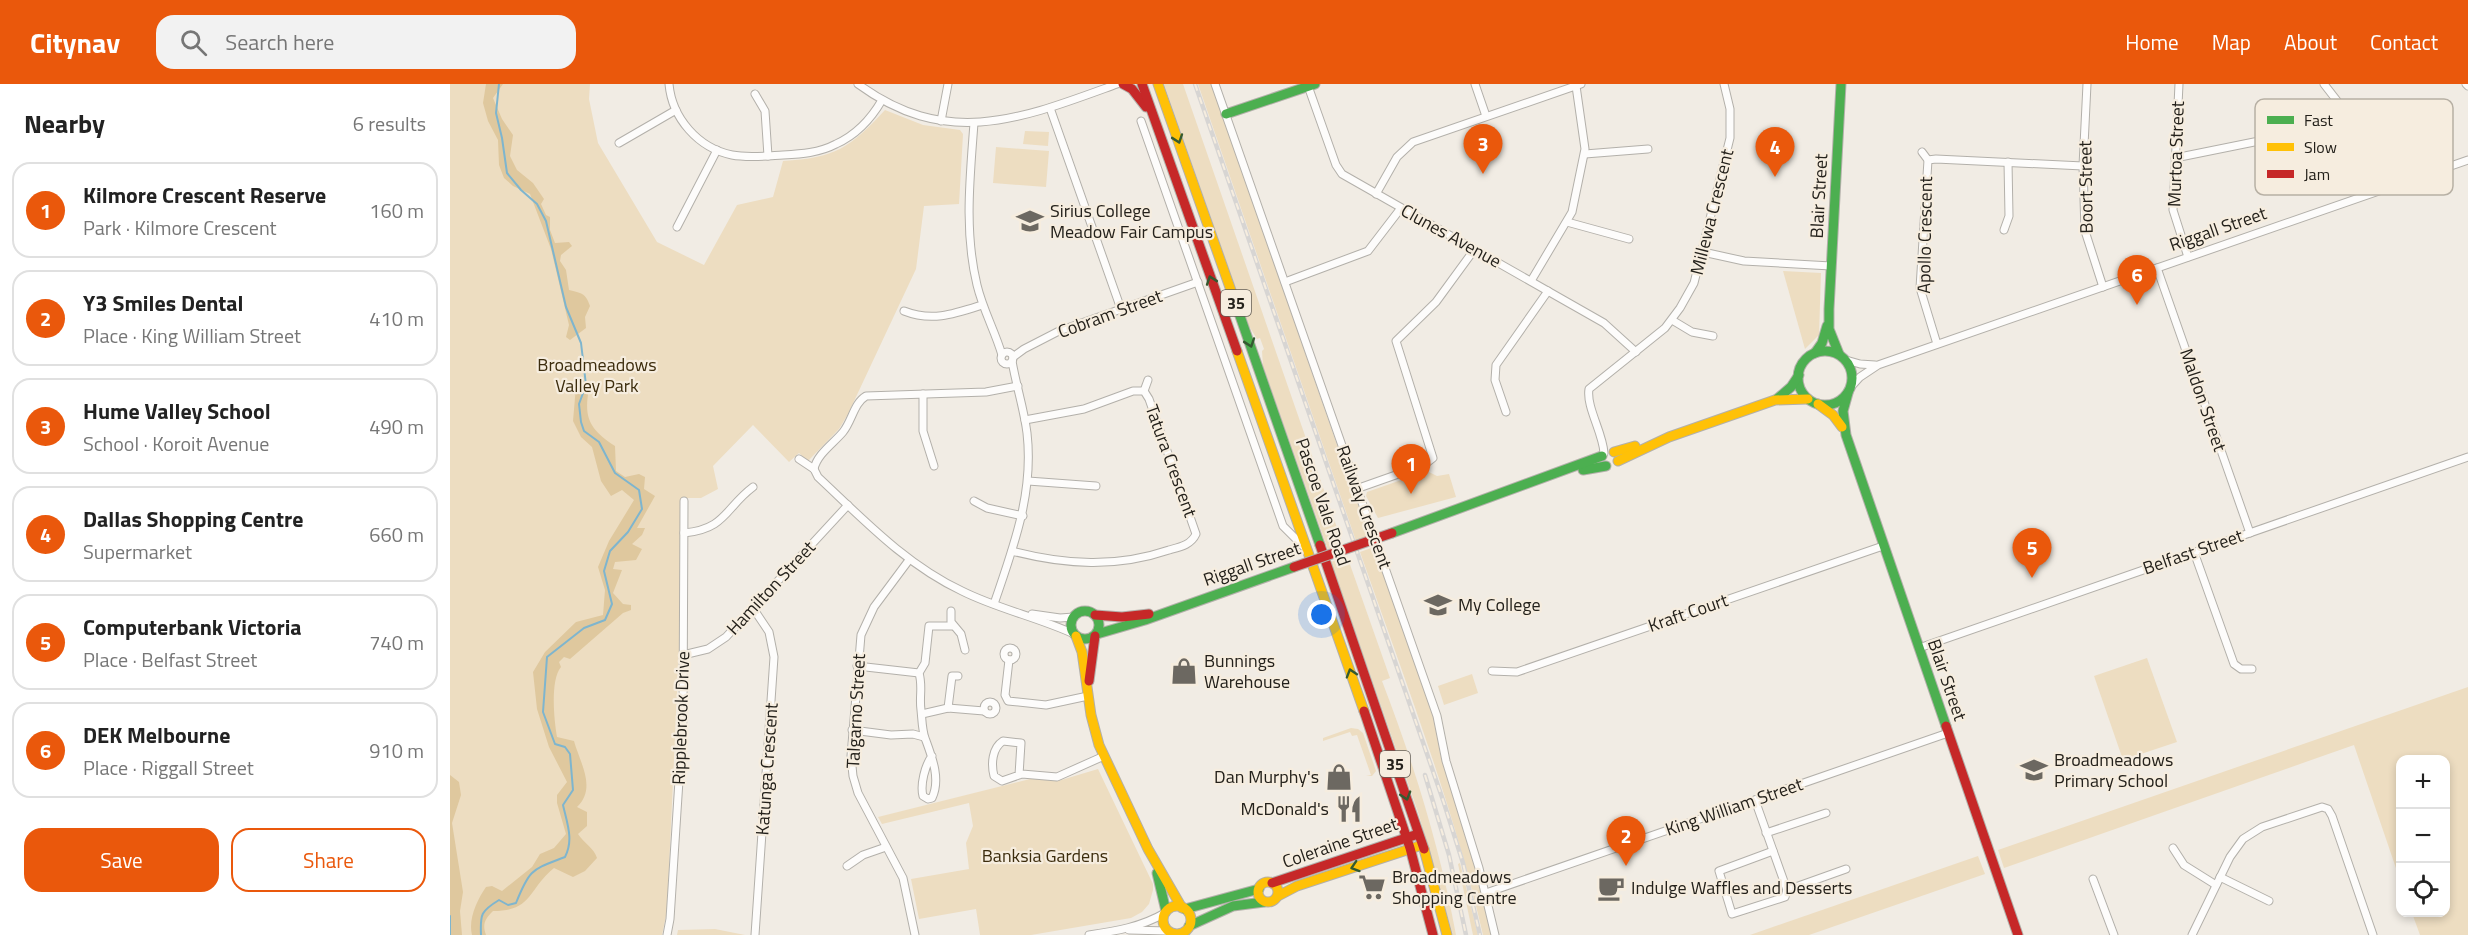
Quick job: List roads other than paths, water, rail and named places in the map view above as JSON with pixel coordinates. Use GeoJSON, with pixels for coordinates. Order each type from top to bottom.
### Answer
{"type":"FeatureCollection","features":[{"type":"Feature","properties":{"kind":"street"},"geometry":{"type":"LineString","coordinates":[[669,84],[676,110],[698,139],[717,150],[740,156],[809,153],[838,144],[860,128],[882,100]]}},
{"type":"Feature","properties":{"kind":"street"},"geometry":{"type":"LineString","coordinates":[[858,84],[882,100],[912,114],[941,121],[974,123],[1011,118],[1050,108],[1117,84]]}},
{"type":"Feature","properties":{"kind":"street"},"geometry":{"type":"LineString","coordinates":[[941,121],[948,84]]}},
{"type":"Feature","properties":{"kind":"street"},"geometry":{"type":"LineString","coordinates":[[1123,84],[1135,92],[1154,117]]}},
{"type":"Feature","properties":{"kind":"street","name":"Pascoe Vale Road"},"geometry":{"type":"LineString","coordinates":[[1142,84],[1310,552],[1410,848],[1433,935]]}},
{"type":"Feature","properties":{"kind":"street","name":"Pascoe Vale Road"},"geometry":{"type":"LineString","coordinates":[[1158,84],[1375,701],[1422,844],[1447,935]]}},
{"type":"Feature","properties":{"kind":"street","name":"Railway Crescent"},"geometry":{"type":"LineString","coordinates":[[1215,84],[1437,716],[1446,762],[1486,893],[1495,935]]}},
{"type":"Feature","properties":{"kind":"street"},"geometry":{"type":"LineString","coordinates":[[1475,84],[1486,116]]}},
{"type":"Feature","properties":{"kind":"street","name":"Millewa Crescent"},"geometry":{"type":"LineString","coordinates":[[1610,454],[1588,398],[1588,389],[1657,336],[1672,320],[1694,283],[1730,138],[1730,109],[1724,84]]}},
{"type":"Feature","properties":{"kind":"street","name":"Blair Street"},"geometry":{"type":"LineString","coordinates":[[1841,84],[1829,329],[1842,357]]}},
{"type":"Feature","properties":{"kind":"street","name":"Boort Street"},"geometry":{"type":"LineString","coordinates":[[2087,84],[2083,166],[2085,231],[2103,287]]}},
{"type":"Feature","properties":{"kind":"street","name":"Murtoa Street"},"geometry":{"type":"LineString","coordinates":[[2179,84],[2173,210],[2188,257]]}},
{"type":"Feature","properties":{"kind":"street"},"geometry":{"type":"LineString","coordinates":[[2324,84],[2336,99]]}},
{"type":"Feature","properties":{"kind":"street"},"geometry":{"type":"LineString","coordinates":[[1226,114],[1311,85]]}},
{"type":"Feature","properties":{"kind":"street","name":"Clunes Avenue"},"geometry":{"type":"LineString","coordinates":[[1311,85],[1337,169],[1346,177],[1604,322],[1636,352]]}},
{"type":"Feature","properties":{"kind":"street"},"geometry":{"type":"LineString","coordinates":[[1376,194],[1397,157],[1408,144],[1578,85],[1585,154],[1572,212],[1531,281]]}},
{"type":"Feature","properties":{"kind":"street"},"geometry":{"type":"LineString","coordinates":[[755,94],[765,111],[768,156]]}},
{"type":"Feature","properties":{"kind":"street"},"geometry":{"type":"LineString","coordinates":[[1050,108],[1121,309]]}},
{"type":"Feature","properties":{"kind":"street"},"geometry":{"type":"LineString","coordinates":[[619,143],[676,110]]}},
{"type":"Feature","properties":{"kind":"street","name":"Pascoe Vale Road"},"geometry":{"type":"LineString","coordinates":[[1141,121],[1283,526],[1310,552]]}},
{"type":"Feature","properties":{"kind":"street"},"geometry":{"type":"LineString","coordinates":[[974,123],[968,200],[969,235],[974,272],[982,305],[995,336],[1009,357],[1025,420],[1029,454],[1023,516],[994,604]]}},
{"type":"Feature","properties":{"kind":"street"},"geometry":{"type":"LineString","coordinates":[[2175,158],[2255,142]]}},
{"type":"Feature","properties":{"kind":"street"},"geometry":{"type":"LineString","coordinates":[[1154,154],[1164,146]]}},
{"type":"Feature","properties":{"kind":"street"},"geometry":{"type":"LineString","coordinates":[[1585,154],[1648,149]]}},
{"type":"Feature","properties":{"kind":"street"},"geometry":{"type":"LineString","coordinates":[[677,227],[717,150]]}},
{"type":"Feature","properties":{"kind":"street","name":"Apollo Crescent"},"geometry":{"type":"LineString","coordinates":[[1922,152],[1928,160],[1920,288],[1937,344]]}},
{"type":"Feature","properties":{"kind":"street","name":"Apollo Crescent"},"geometry":{"type":"LineString","coordinates":[[1928,160],[2083,166]]}},
{"type":"Feature","properties":{"kind":"street","name":"Riggall Street"},"geometry":{"type":"LineString","coordinates":[[2453,165],[2468,160]]}},
{"type":"Feature","properties":{"kind":"street"},"geometry":{"type":"LineString","coordinates":[[2004,230],[2009,216],[2008,162]]}},
{"type":"Feature","properties":{"kind":"street","name":"Riggall Street"},"geometry":{"type":"LineString","coordinates":[[1849,391],[1860,377],[1878,365],[2368,195]]}},
{"type":"Feature","properties":{"kind":"street"},"geometry":{"type":"LineString","coordinates":[[1285,282],[1368,251],[1401,208]]}},
{"type":"Feature","properties":{"kind":"street"},"geometry":{"type":"LineString","coordinates":[[1567,222],[1629,239]]}},
{"type":"Feature","properties":{"kind":"street"},"geometry":{"type":"LineString","coordinates":[[1356,489],[1424,465],[1433,458],[1396,341],[1437,302],[1474,250]]}},
{"type":"Feature","properties":{"kind":"street"},"geometry":{"type":"LineString","coordinates":[[1703,252],[1744,261],[1831,266]]}},
{"type":"Feature","properties":{"kind":"street","name":"Maldon Street"},"geometry":{"type":"LineString","coordinates":[[2157,268],[2250,533]]}},
{"type":"Feature","properties":{"kind":"street","name":"Cobram Street"},"geometry":{"type":"LineString","coordinates":[[1009,357],[1059,331],[1198,282]]}},
{"type":"Feature","properties":{"kind":"street"},"geometry":{"type":"LineString","coordinates":[[1506,412],[1495,380],[1496,364],[1548,291]]}},
{"type":"Feature","properties":{"kind":"street"},"geometry":{"type":"LineString","coordinates":[[903,311],[918,316],[942,317],[982,305]]}},
{"type":"Feature","properties":{"kind":"street","name":"Blair Street"},"geometry":{"type":"LineString","coordinates":[[1815,353],[1826,331],[1829,309]]}},
{"type":"Feature","properties":{"kind":"street"},"geometry":{"type":"LineString","coordinates":[[1672,320],[1692,332],[1713,336]]}},
{"type":"Feature","properties":{"kind":"street"},"geometry":{"type":"LineString","coordinates":[[1822,351],[1842,357],[1852,374],[1849,391],[1833,404],[1812,401],[1799,384],[1801,366],[1815,353],[1822,351]]}},
{"type":"Feature","properties":{"kind":"street","name":"Riggall Street"},"geometry":{"type":"LineString","coordinates":[[1842,357],[1860,364],[1878,365]]}},
{"type":"Feature","properties":{"kind":"street","name":"Riggall Street"},"geometry":{"type":"LineString","coordinates":[[1096,635],[1483,501],[1610,454],[1669,437],[1775,400],[1791,387],[1799,375]]}},
{"type":"Feature","properties":{"kind":"street"},"geometry":{"type":"LineString","coordinates":[[1144,392],[1148,380]]}},
{"type":"Feature","properties":{"kind":"street"},"geometry":{"type":"LineString","coordinates":[[814,469],[818,459],[845,430],[864,397],[986,392],[1016,383]]}},
{"type":"Feature","properties":{"kind":"street","name":"Blair Street"},"geometry":{"type":"LineString","coordinates":[[1849,391],[1843,411],[1846,435],[2018,935]]}},
{"type":"Feature","properties":{"kind":"street","name":"Tatura Crescent"},"geometry":{"type":"LineString","coordinates":[[1012,551],[1060,562],[1104,563],[1144,557],[1187,544],[1193,540],[1196,532],[1149,399],[1144,392],[1133,392],[1073,411],[1025,420]]}},
{"type":"Feature","properties":{"kind":"street"},"geometry":{"type":"LineString","coordinates":[[923,394],[923,431],[934,466]]}},
{"type":"Feature","properties":{"kind":"street","name":"Riggall Street"},"geometry":{"type":"LineString","coordinates":[[1775,400],[1812,401]]}},
{"type":"Feature","properties":{"kind":"street","name":"Blair Street"},"geometry":{"type":"LineString","coordinates":[[1812,401],[1834,416],[1846,435]]}},
{"type":"Feature","properties":{"kind":"street"},"geometry":{"type":"LineString","coordinates":[[1279,425],[1272,431],[1287,474],[1292,502]]}},
{"type":"Feature","properties":{"kind":"street","name":"Riggall Street"},"geometry":{"type":"LineString","coordinates":[[1483,501],[1587,468],[1614,466],[1610,454]]}},
{"type":"Feature","properties":{"kind":"street","name":"Belfast Street"},"geometry":{"type":"LineString","coordinates":[[1919,648],[2468,457]]}},
{"type":"Feature","properties":{"kind":"street"},"geometry":{"type":"LineString","coordinates":[[800,459],[814,469],[818,477],[909,560],[947,584],[994,604],[1023,613],[1083,640],[1096,635]]}},
{"type":"Feature","properties":{"kind":"street"},"geometry":{"type":"LineString","coordinates":[[1028,481],[1096,486]]}},
{"type":"Feature","properties":{"kind":"street"},"geometry":{"type":"LineString","coordinates":[[684,533],[701,531],[713,526],[753,487]]}},
{"type":"Feature","properties":{"kind":"street","name":"Ripplebrook Drive"},"geometry":{"type":"LineString","coordinates":[[667,935],[682,743],[684,501]]}},
{"type":"Feature","properties":{"kind":"street"},"geometry":{"type":"LineString","coordinates":[[974,501],[987,508],[1023,516]]}},
{"type":"Feature","properties":{"kind":"street","name":"Hamilton Street"},"geometry":{"type":"LineString","coordinates":[[684,656],[699,653],[718,644],[848,505]]}},
{"type":"Feature","properties":{"kind":"street","name":"Kraft Court"},"geometry":{"type":"LineString","coordinates":[[1492,671],[1517,672],[1883,546]]}},
{"type":"Feature","properties":{"kind":"street"},"geometry":{"type":"LineString","coordinates":[[2194,552],[2234,664],[2241,669],[2252,669]]}},
{"type":"Feature","properties":{"kind":"street","name":"Talgarno Street"},"geometry":{"type":"LineString","coordinates":[[909,560],[869,616],[860,642],[851,766],[855,786],[906,886],[915,935]]}},
{"type":"Feature","properties":{"kind":"street","name":"Katunga Crescent"},"geometry":{"type":"LineString","coordinates":[[753,608],[769,632],[774,657],[755,935]]}},
{"type":"Feature","properties":{"kind":"street"},"geometry":{"type":"LineString","coordinates":[[951,611],[952,626],[961,634],[965,650]]}},
{"type":"Feature","properties":{"kind":"street"},"geometry":{"type":"LineString","coordinates":[[1023,613],[1060,618],[1074,617],[1082,611],[1095,615],[1099,622],[1088,694]]}},
{"type":"Feature","properties":{"kind":"street","name":"Riggall Street"},"geometry":{"type":"LineString","coordinates":[[1095,615],[1122,617],[1167,611]]}},
{"type":"Feature","properties":{"kind":"street"},"geometry":{"type":"LineString","coordinates":[[1074,617],[1071,626],[1082,651],[1094,730],[1148,849],[1190,917],[1189,930]]}},
{"type":"Feature","properties":{"kind":"street"},"geometry":{"type":"LineString","coordinates":[[932,756],[926,764],[922,789],[923,796],[928,799],[932,798],[934,793],[935,763],[924,737],[922,683],[919,673],[925,663],[929,626],[952,626]]}},
{"type":"Feature","properties":{"kind":"street"},"geometry":{"type":"LineString","coordinates":[[1009,660],[1005,698],[1011,702],[1046,705],[1088,694]]}},
{"type":"Feature","properties":{"kind":"street"},"geometry":{"type":"LineString","coordinates":[[857,666],[919,673]]}},
{"type":"Feature","properties":{"kind":"street"},"geometry":{"type":"LineString","coordinates":[[948,708],[952,676],[958,676]]}},
{"type":"Feature","properties":{"kind":"street"},"geometry":{"type":"LineString","coordinates":[[921,699],[937,709]]}},
{"type":"Feature","properties":{"kind":"street"},"geometry":{"type":"LineString","coordinates":[[1366,720],[1375,701]]}},
{"type":"Feature","properties":{"kind":"street"},"geometry":{"type":"LineString","coordinates":[[922,714],[948,708],[984,711]]}},
{"type":"Feature","properties":{"kind":"street"},"geometry":{"type":"LineString","coordinates":[[852,730],[891,735],[913,734],[924,737]]}},
{"type":"Feature","properties":{"kind":"street","name":"King William Street"},"geometry":{"type":"LineString","coordinates":[[1486,893],[1948,733]]}},
{"type":"Feature","properties":{"kind":"street"},"geometry":{"type":"LineString","coordinates":[[1019,775],[1021,743],[1006,740],[999,743],[995,749],[994,776],[1002,781],[1019,775],[1057,777],[1104,756]]}},
{"type":"Feature","properties":{"kind":"street"},"geometry":{"type":"LineString","coordinates":[[1755,800],[1787,890],[1785,897],[1732,914],[1719,871],[1773,851]]}},
{"type":"Feature","properties":{"kind":"street"},"geometry":{"type":"LineString","coordinates":[[2192,935],[2234,850],[2250,833],[2270,823],[2319,807],[2325,807],[2332,816],[2373,935]]}},
{"type":"Feature","properties":{"kind":"street"},"geometry":{"type":"LineString","coordinates":[[1766,833],[1826,813]]}},
{"type":"Feature","properties":{"kind":"street","name":"Coleraine Street"},"geometry":{"type":"LineString","coordinates":[[1272,883],[1418,834]]}},
{"type":"Feature","properties":{"kind":"street","name":"Coleraine Street"},"geometry":{"type":"LineString","coordinates":[[1278,896],[1297,886],[1422,844]]}},
{"type":"Feature","properties":{"kind":"street"},"geometry":{"type":"LineString","coordinates":[[847,866],[863,855],[886,847]]}},
{"type":"Feature","properties":{"kind":"street"},"geometry":{"type":"LineString","coordinates":[[2173,848],[2184,865],[2216,885]]}},
{"type":"Feature","properties":{"kind":"street"},"geometry":{"type":"LineString","coordinates":[[1148,849],[1166,912],[1163,923],[1169,933]]}},
{"type":"Feature","properties":{"kind":"street"},"geometry":{"type":"LineString","coordinates":[[1787,890],[1846,869]]}},
{"type":"Feature","properties":{"kind":"street"},"geometry":{"type":"LineString","coordinates":[[2220,877],[2269,901]]}},
{"type":"Feature","properties":{"kind":"street"},"geometry":{"type":"LineString","coordinates":[[2093,879],[2114,935]]}},
{"type":"Feature","properties":{"kind":"street"},"geometry":{"type":"LineString","coordinates":[[1121,930],[1178,934],[1189,930],[1219,910],[1244,903],[1264,902],[1273,901],[1278,896],[1278,890],[1272,883],[1264,883],[1259,889],[1258,895],[1264,902]]}},
{"type":"Feature","properties":{"kind":"street"},"geometry":{"type":"LineString","coordinates":[[1089,935],[1121,930],[1151,921],[1174,907],[1184,908],[1259,889]]}},
{"type":"Feature","properties":{"kind":"waterway"},"geometry":{"type":"LineString","coordinates":[[481,935],[481,922],[488,907],[499,900],[508,905],[516,903],[529,876],[539,868],[565,857],[568,851],[569,831],[563,805],[573,790],[570,754],[565,747],[555,744],[543,712],[547,657],[584,628],[605,620],[612,604],[604,571],[610,551],[628,532],[642,509],[639,490],[615,473],[599,442],[584,431],[579,404],[586,385],[581,343],[566,307],[546,221],[537,204],[507,173],[496,113],[499,84]]}},
{"type":"Feature","properties":{"kind":"waterway"},"geometry":{"type":"LineString","coordinates":[[450,916],[450,935]]}},
{"type":"Feature","properties":{"kind":"railway"},"geometry":{"type":"LineString","coordinates":[[1195,84],[1444,803],[1463,863],[1480,935]]}},
{"type":"Feature","properties":{"kind":"railway"},"geometry":{"type":"LineString","coordinates":[[1425,775],[1449,855],[1466,935]]}},
{"type":"Feature","properties":{"kind":"place","name":"Hume Valley School"},"geometry":{"type":"Point","coordinates":[1483,174]}},
{"type":"Feature","properties":{"kind":"place","name":"Dallas Shopping Centre"},"geometry":{"type":"Point","coordinates":[1775,177]}},
{"type":"Feature","properties":{"kind":"place","name":"Sirius College Meadow Fair Campus"},"geometry":{"type":"Point","coordinates":[1030,221]}},
{"type":"Feature","properties":{"kind":"place","name":"DEK Melbourne"},"geometry":{"type":"Point","coordinates":[2137,305]}},
{"type":"Feature","properties":{"kind":"place","name":"Kilmore Crescent Reserve"},"geometry":{"type":"Point","coordinates":[1411,494]}},
{"type":"Feature","properties":{"kind":"place","name":"Computerbank Victoria"},"geometry":{"type":"Point","coordinates":[2032,578]}},
{"type":"Feature","properties":{"kind":"place","name":"My College"},"geometry":{"type":"Point","coordinates":[1438,605]}},
{"type":"Feature","properties":{"kind":"place","name":"Bunnings Warehouse"},"geometry":{"type":"Point","coordinates":[1184,671]}},
{"type":"Feature","properties":{"kind":"place","name":"Broadmeadows Primary School"},"geometry":{"type":"Point","coordinates":[2034,770]}},
{"type":"Feature","properties":{"kind":"place","name":"Dan Murphy's"},"geometry":{"type":"Point","coordinates":[1339,777]}},
{"type":"Feature","properties":{"kind":"place","name":"McDonald's"},"geometry":{"type":"Point","coordinates":[1349,809]}},
{"type":"Feature","properties":{"kind":"place","name":"Y3 Smiles Dental"},"geometry":{"type":"Point","coordinates":[1626,866]}},
{"type":"Feature","properties":{"kind":"place","name":"Broadmeadows Shopping Centre"},"geometry":{"type":"Point","coordinates":[1372,887]}},
{"type":"Feature","properties":{"kind":"place","name":"Indulge Waffles and Desserts"},"geometry":{"type":"Point","coordinates":[1611,888]}},
{"type":"Feature","properties":{"kind":"park label","name":"Broadmeadows Valley Park"},"geometry":{"type":"Point","coordinates":[597,375]}},
{"type":"Feature","properties":{"kind":"park label","name":"Banksia Gardens"},"geometry":{"type":"Point","coordinates":[1045,856]}}]}
